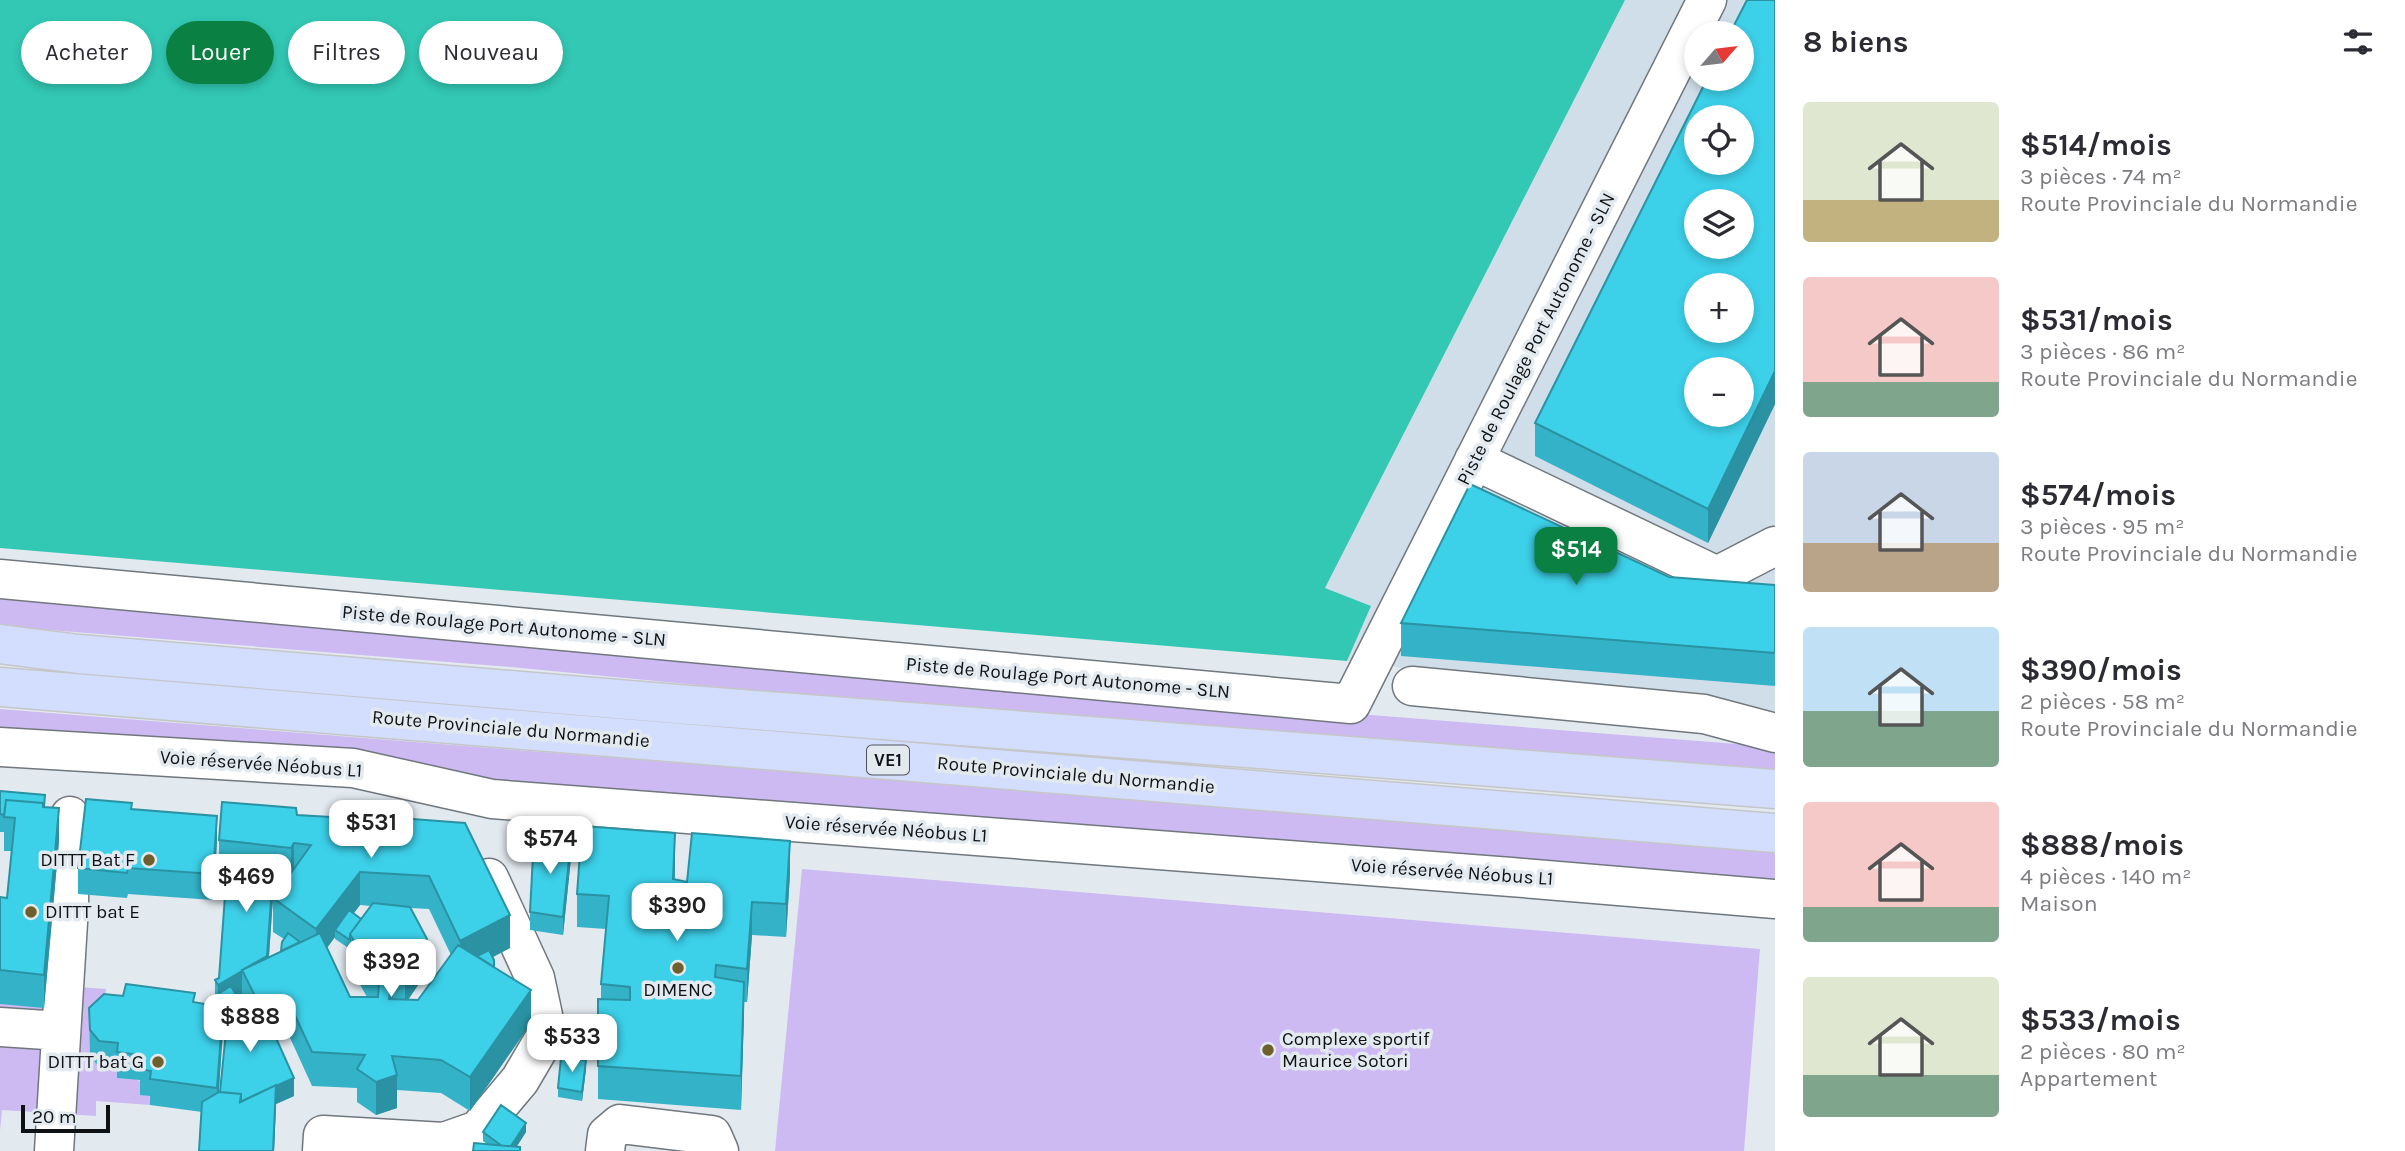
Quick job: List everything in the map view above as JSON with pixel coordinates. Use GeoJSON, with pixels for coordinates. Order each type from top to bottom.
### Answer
{"type":"FeatureCollection","features":[{"type":"Feature","properties":{"kind":"main road","name":"Route Provinciale du Normandie"},"geometry":{"type":"LineString","coordinates":[[0,644],[79,654],[677,705],[1775,789]]}},
{"type":"Feature","properties":{"kind":"main road","name":"Route Provinciale du Normandie"},"geometry":{"type":"LineString","coordinates":[[0,687],[1775,833]]}},
{"type":"Feature","properties":{"kind":"lane","name":"Piste de Roulage Port Autonome - SLN"},"geometry":{"type":"LineString","coordinates":[[0,579],[1351,704],[1707,0]]}},
{"type":"Feature","properties":{"kind":"lane"},"geometry":{"type":"LineString","coordinates":[[1474,460],[1717,576],[1775,545]]}},
{"type":"Feature","properties":{"kind":"lane"},"geometry":{"type":"LineString","coordinates":[[1412,687],[1774,723]]}},
{"type":"Feature","properties":{"kind":"lane","name":"Voie réservée Néobus L1"},"geometry":{"type":"LineString","coordinates":[[0,747],[353,768],[492,799],[1775,899]]}},
{"type":"Feature","properties":{"kind":"lane"},"geometry":{"type":"LineString","coordinates":[[54,1151],[69,906],[70,816]]}},
{"type":"Feature","properties":{"kind":"lane"},"geometry":{"type":"LineString","coordinates":[[322,1151],[323,1135],[444,1147],[478,1130],[520,1080],[547,1034],[535,978],[485,869]]}},
{"type":"Feature","properties":{"kind":"lane"},"geometry":{"type":"LineString","coordinates":[[0,1027],[61,1031]]}},
{"type":"Feature","properties":{"kind":"lane"},"geometry":{"type":"LineString","coordinates":[[605,1151],[607,1135],[620,1124],[712,1135],[719,1151]]}},
{"type":"Feature","properties":{"kind":"shaded area"},"geometry":{"type":"Polygon","coordinates":[[[0,0],[1625,0],[1325,588],[1371,606],[1347,661],[0,548],[0,0]]]}},
{"type":"Feature","properties":{"kind":"shaded area"},"geometry":{"type":"Polygon","coordinates":[[[1625,0],[1775,0],[1775,714],[1347,661],[1371,606],[1325,588],[1625,0]]]}},
{"type":"Feature","properties":{"kind":"shaded area"},"geometry":{"type":"Polygon","coordinates":[[[0,593],[1143,697],[1775,747],[1775,773],[830,698],[511,667],[0,626],[0,593]]]}},
{"type":"Feature","properties":{"kind":"shaded area"},"geometry":{"type":"Polygon","coordinates":[[[0,709],[1775,850],[1775,887],[1037,832],[0,736],[0,709]]]}},
{"type":"Feature","properties":{"kind":"shaded area","name":"Complexe sportif Maurice Sotori"},"geometry":{"type":"Polygon","coordinates":[[[802,869],[1760,949],[1744,1151],[775,1151],[802,869]]]}},
{"type":"Feature","properties":{"kind":"shaded area"},"geometry":{"type":"Polygon","coordinates":[[[64,986],[106,989],[104,1007],[118,1069],[145,1086],[150,1105],[96,1101],[96,1116],[2,1110],[0,1131],[0,1003],[64,986]]]}},
{"type":"Feature","properties":{"kind":"building"},"geometry":{"type":"Polygon","coordinates":[[[1747,0],[1775,0],[1775,371],[1754,414],[1754,357],[1684,357],[1684,427],[1748,427],[1708,509],[1535,423],[1684,125],[1684,175],[1754,175],[1754,105],[1694,105],[1701,91],[1754,91],[1754,21],[1736,21],[1747,0]]]}},
{"type":"Feature","properties":{"kind":"building"},"geometry":{"type":"Polygon","coordinates":[[[1470,484],[1669,577],[1775,585],[1775,653],[1401,623],[1470,484]]]}},
{"type":"Feature","properties":{"kind":"building"},"geometry":{"type":"Polygon","coordinates":[[[0,791],[45,795],[44,807],[43,803],[6,800],[4,815],[0,814],[0,791]]]}},
{"type":"Feature","properties":{"kind":"building"},"geometry":{"type":"Polygon","coordinates":[[[86,799],[132,803],[131,809],[217,816],[213,874],[128,868],[127,873],[78,868],[86,799]]]}},
{"type":"Feature","properties":{"kind":"building","name":"DITTT bat E"},"geometry":{"type":"Polygon","coordinates":[[[6,800],[43,803],[43,807],[59,808],[44,975],[0,970],[0,897],[7,898],[15,818],[4,817],[6,800]]]}},
{"type":"Feature","properties":{"kind":"building"},"geometry":{"type":"Polygon","coordinates":[[[222,802],[296,808],[297,815],[331,817],[333,813],[465,823],[510,915],[460,941],[429,876],[360,872],[316,929],[273,898],[311,845],[294,843],[291,848],[219,840],[222,802]]]}},
{"type":"Feature","properties":{"kind":"building","name":"DIMENC"},"geometry":{"type":"Polygon","coordinates":[[[582,826],[675,833],[673,879],[687,882],[692,833],[790,841],[786,904],[752,902],[747,969],[716,965],[715,977],[744,982],[741,1076],[598,1066],[598,999],[630,1000],[630,987],[601,984],[609,896],[577,894],[582,826]]]}},
{"type":"Feature","properties":{"kind":"building"},"geometry":{"type":"Polygon","coordinates":[[[534,836],[571,840],[563,917],[530,912],[534,836]]]}},
{"type":"Feature","properties":{"kind":"building"},"geometry":{"type":"Polygon","coordinates":[[[228,855],[274,859],[267,956],[218,985],[215,980],[219,978],[228,855]]]}},
{"type":"Feature","properties":{"kind":"building"},"geometry":{"type":"Polygon","coordinates":[[[373,903],[410,907],[427,939],[405,971],[393,970],[389,999],[418,1000],[458,945],[531,990],[470,1077],[441,1060],[392,1056],[397,1075],[376,1082],[357,1069],[365,1055],[312,1052],[286,996],[261,1008],[242,970],[320,933],[350,997],[378,997],[380,969],[369,968],[350,934],[373,903]]]}},
{"type":"Feature","properties":{"kind":"building"},"geometry":{"type":"Polygon","coordinates":[[[349,910],[361,919],[350,934],[350,940],[335,930],[349,910]]]}},
{"type":"Feature","properties":{"kind":"building"},"geometry":{"type":"Polygon","coordinates":[[[288,933],[300,942],[281,951],[282,942],[288,933]]]}},
{"type":"Feature","properties":{"kind":"building"},"geometry":{"type":"Polygon","coordinates":[[[489,950],[494,960],[494,967],[477,956],[489,950]]]}},
{"type":"Feature","properties":{"kind":"building","name":"DITTT bat G"},"geometry":{"type":"Polygon","coordinates":[[[126,984],[195,993],[193,1002],[223,1007],[217,1088],[150,1079],[151,1071],[140,1069],[141,1055],[117,1052],[118,1043],[99,1041],[90,1030],[89,1008],[104,994],[123,996],[126,984]]]}},
{"type":"Feature","properties":{"kind":"building"},"geometry":{"type":"Polygon","coordinates":[[[231,986],[258,1035],[272,1029],[294,1078],[241,1102],[241,1094],[220,1092],[228,1011],[218,994],[231,986]]]}},
{"type":"Feature","properties":{"kind":"building"},"geometry":{"type":"Polygon","coordinates":[[[561,1058],[586,1060],[582,1092],[558,1088],[561,1058]]]}},
{"type":"Feature","properties":{"kind":"building"},"geometry":{"type":"Polygon","coordinates":[[[276,1085],[273,1151],[199,1151],[202,1102],[219,1092],[241,1094],[240,1102],[276,1085]]]}},
{"type":"Feature","properties":{"kind":"building"},"geometry":{"type":"Polygon","coordinates":[[[501,1105],[526,1123],[511,1146],[502,1146],[483,1132],[501,1105]]]}},
{"type":"Feature","properties":{"kind":"building"},"geometry":{"type":"Polygon","coordinates":[[[474,1143],[520,1147],[520,1151],[473,1151],[474,1143]]]}},
{"type":"Feature","properties":{"kind":"place","name":"DITTT Bat F"},"geometry":{"type":"Point","coordinates":[149,860]}},
{"type":"Feature","properties":{"kind":"place","name":"DITTT bat E"},"geometry":{"type":"Point","coordinates":[31,912]}},
{"type":"Feature","properties":{"kind":"place","name":"DIMENC"},"geometry":{"type":"Point","coordinates":[678,968]}},
{"type":"Feature","properties":{"kind":"place","name":"Complexe sportif Maurice Sotori"},"geometry":{"type":"Point","coordinates":[1268,1050]}},
{"type":"Feature","properties":{"kind":"place","name":"DITTT bat G"},"geometry":{"type":"Point","coordinates":[158,1062]}}]}
